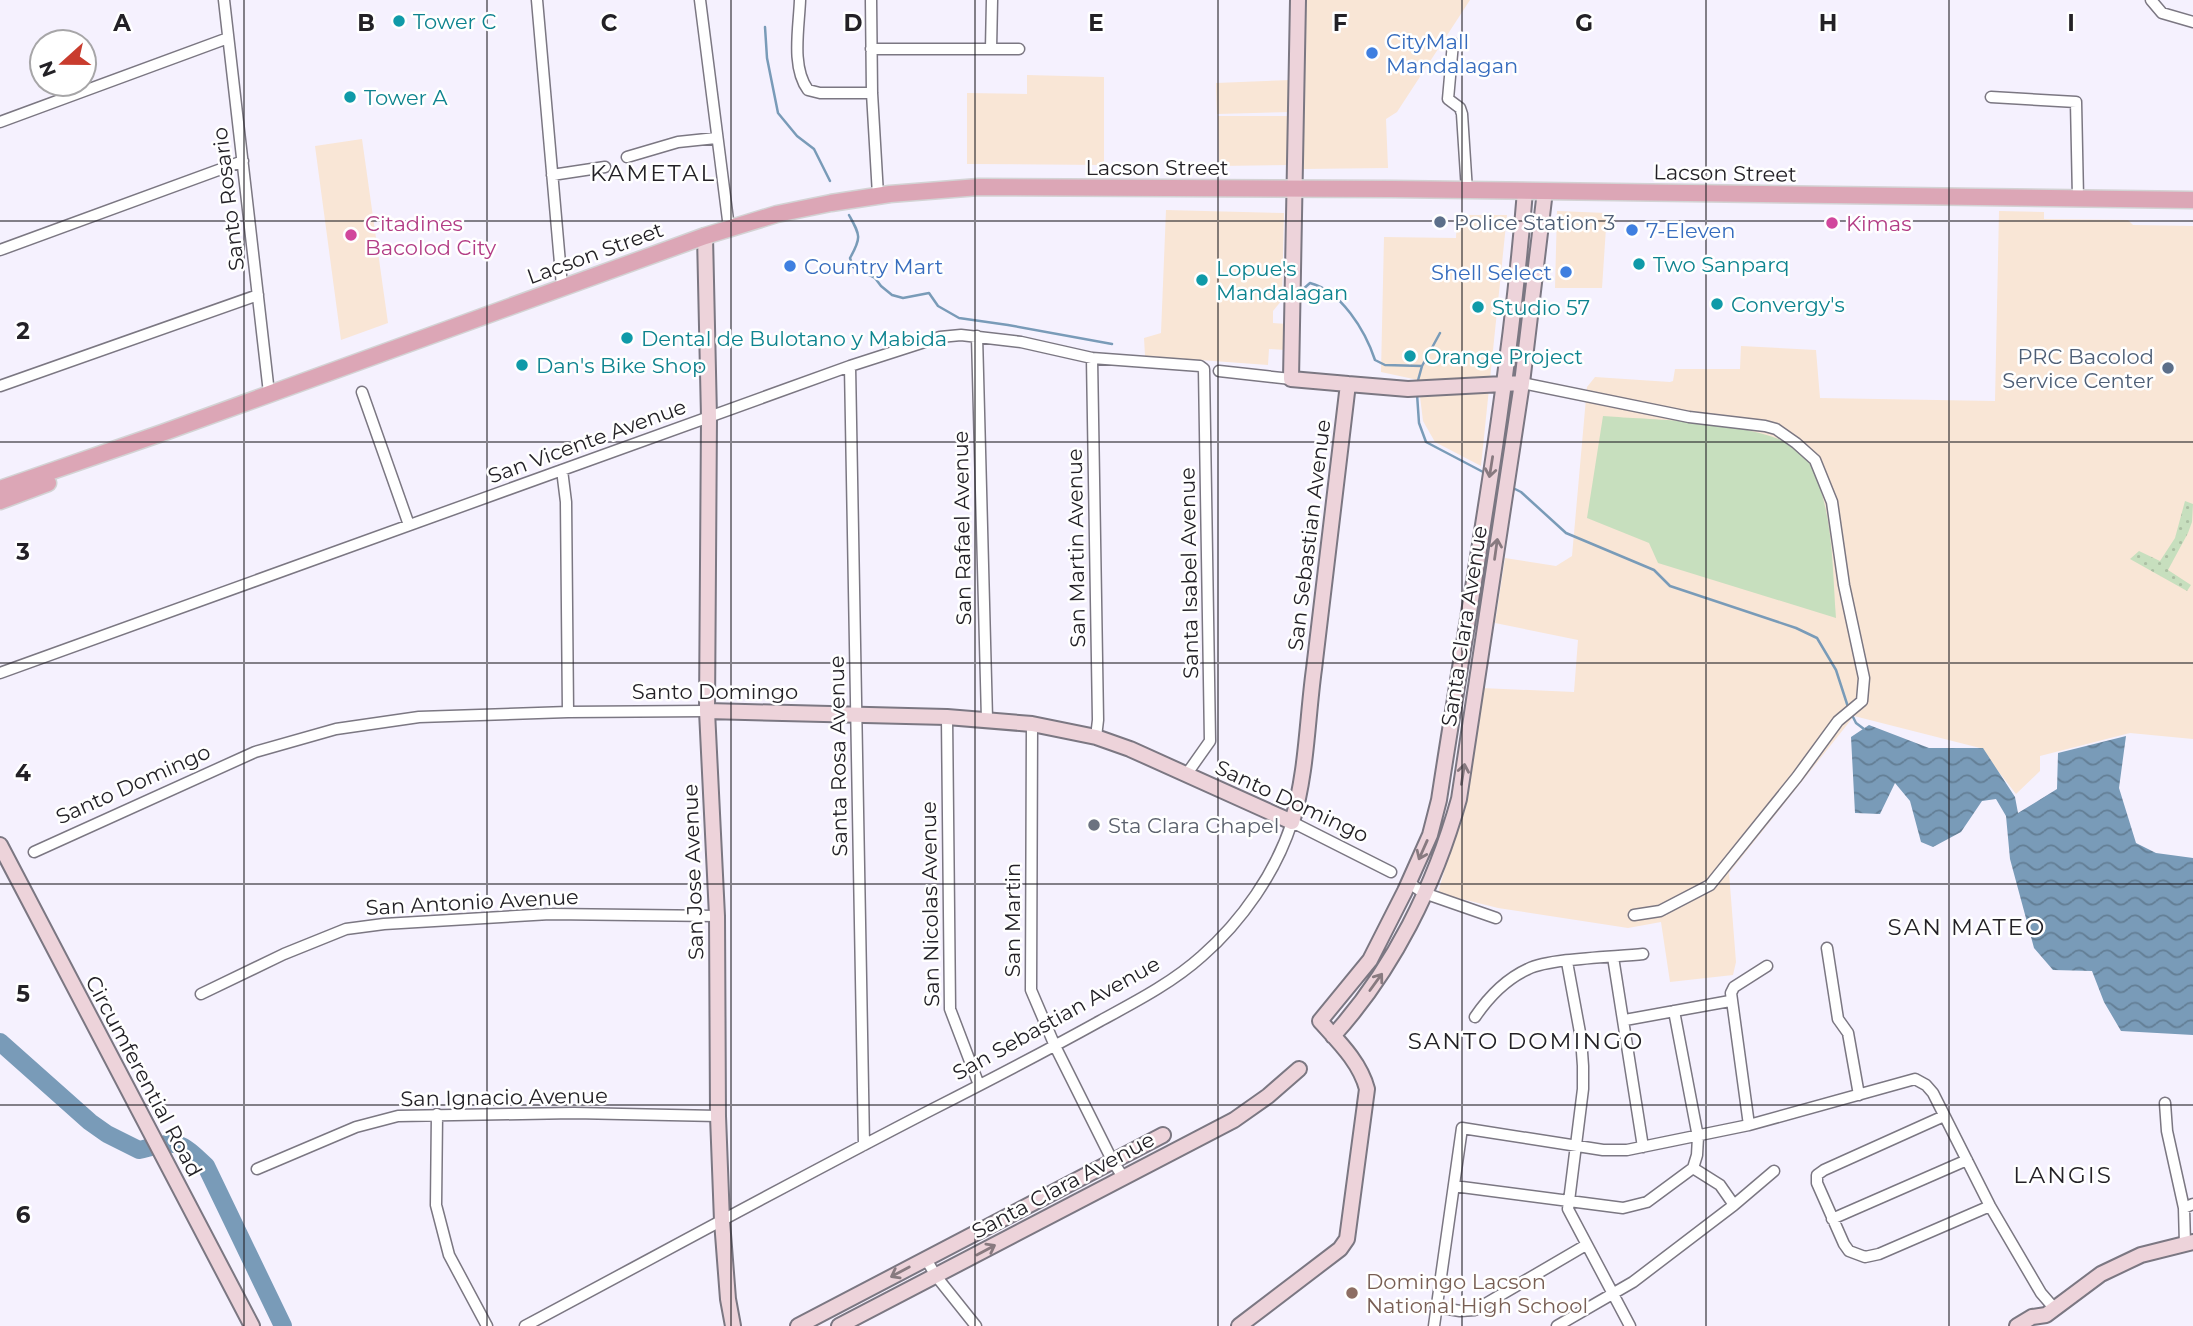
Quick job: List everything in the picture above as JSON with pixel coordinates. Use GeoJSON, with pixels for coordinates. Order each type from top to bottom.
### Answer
{"type":"FeatureCollection","features":[{"type":"Feature","properties":{"kind":"main road","name":"Lacson Street"},"geometry":{"type":"LineString","coordinates":[[0,489],[705,236],[777,214],[878,195],[979,187],[1296,188],[2193,200]]}},
{"type":"Feature","properties":{"kind":"main road","name":"Lacson Street"},"geometry":{"type":"LineString","coordinates":[[0,478],[103,442],[162,433]]}},
{"type":"Feature","properties":{"kind":"main road","name":"Lacson Street"},"geometry":{"type":"LineString","coordinates":[[0,501],[110,461],[162,433]]}},
{"type":"Feature","properties":{"kind":"street","name":"Santo Rosario"},"geometry":{"type":"LineString","coordinates":[[224,0],[269,393]]}},
{"type":"Feature","properties":{"kind":"street"},"geometry":{"type":"LineString","coordinates":[[537,0],[562,286]]}},
{"type":"Feature","properties":{"kind":"street"},"geometry":{"type":"LineString","coordinates":[[700,0],[729,228]]}},
{"type":"Feature","properties":{"kind":"street"},"geometry":{"type":"LineString","coordinates":[[800,0],[799,68],[808,90],[820,93],[872,93]]}},
{"type":"Feature","properties":{"kind":"street"},"geometry":{"type":"LineString","coordinates":[[871,0],[872,93],[878,195]]}},
{"type":"Feature","properties":{"kind":"street"},"geometry":{"type":"LineString","coordinates":[[991,49],[992,0]]}},
{"type":"Feature","properties":{"kind":"street"},"geometry":{"type":"LineString","coordinates":[[1291,379],[1298,0]]}},
{"type":"Feature","properties":{"kind":"street"},"geometry":{"type":"LineString","coordinates":[[2151,0],[2162,13],[2193,22]]}},
{"type":"Feature","properties":{"kind":"street"},"geometry":{"type":"LineString","coordinates":[[0,122],[228,38]]}},
{"type":"Feature","properties":{"kind":"street"},"geometry":{"type":"LineString","coordinates":[[1453,43],[1448,99],[1460,108],[1462,114],[1467,191]]}},
{"type":"Feature","properties":{"kind":"street"},"geometry":{"type":"LineString","coordinates":[[871,49],[1019,49]]}},
{"type":"Feature","properties":{"kind":"street"},"geometry":{"type":"LineString","coordinates":[[1991,97],[2076,102],[2078,198]]}},
{"type":"Feature","properties":{"kind":"street"},"geometry":{"type":"LineString","coordinates":[[627,157],[678,142],[716,138]]}},
{"type":"Feature","properties":{"kind":"street"},"geometry":{"type":"LineString","coordinates":[[0,250],[243,161]]}},
{"type":"Feature","properties":{"kind":"street"},"geometry":{"type":"LineString","coordinates":[[552,174],[605,167]]}},
{"type":"Feature","properties":{"kind":"street","name":"Santa Clara Avenue"},"geometry":{"type":"LineString","coordinates":[[1525,191],[1519,264],[1496,439],[1439,800],[1430,835],[1370,960],[1320,1021],[1333,1035],[1351,1017],[1385,970],[1448,840],[1459,799],[1522,383],[1545,191]]}},
{"type":"Feature","properties":{"kind":"street","name":"San Jose Avenue"},"geometry":{"type":"LineString","coordinates":[[705,236],[709,416],[707,711],[717,916],[718,1116],[722,1221],[727,1299],[733,1326]]}},
{"type":"Feature","properties":{"kind":"street"},"geometry":{"type":"LineString","coordinates":[[0,386],[258,295]]}},
{"type":"Feature","properties":{"kind":"street","name":"San Vicente Avenue"},"geometry":{"type":"LineString","coordinates":[[0,674],[709,416],[940,337],[977,335],[1092,358],[1200,366]]}},
{"type":"Feature","properties":{"kind":"street","name":"San Rafael Avenue"},"geometry":{"type":"LineString","coordinates":[[977,335],[987,719]]}},
{"type":"Feature","properties":{"kind":"street","name":"San Martin Avenue"},"geometry":{"type":"LineString","coordinates":[[1092,358],[1097,737]]}},
{"type":"Feature","properties":{"kind":"street","name":"Santa Rosa Avenue"},"geometry":{"type":"LineString","coordinates":[[850,366],[864,1145]]}},
{"type":"Feature","properties":{"kind":"street","name":"Santa Isabel Avenue"},"geometry":{"type":"LineString","coordinates":[[1186,775],[1210,741],[1206,374],[1200,366]]}},
{"type":"Feature","properties":{"kind":"street"},"geometry":{"type":"LineString","coordinates":[[1219,371],[1408,389],[1522,383],[1689,417],[1765,426],[1776,429],[1815,460],[1832,502],[1844,585],[1864,678],[1862,701],[1842,719],[1710,885],[1660,911],[1634,915]]}},
{"type":"Feature","properties":{"kind":"street","name":"San Sebastian Avenue"},"geometry":{"type":"LineString","coordinates":[[525,1326],[1055,1046],[1146,995],[1202,957],[1237,919],[1264,881],[1285,844],[1304,768],[1348,384]]}},
{"type":"Feature","properties":{"kind":"street"},"geometry":{"type":"LineString","coordinates":[[362,392],[409,525]]}},
{"type":"Feature","properties":{"kind":"street"},"geometry":{"type":"LineString","coordinates":[[562,470],[566,502],[568,712]]}},
{"type":"Feature","properties":{"kind":"street","name":"Santo Domingo"},"geometry":{"type":"LineString","coordinates":[[33,852],[255,752],[336,729],[419,717],[568,712],[857,713],[987,719],[1032,724],[1097,737],[1130,749],[1292,822],[1391,872]]}},
{"type":"Feature","properties":{"kind":"street","name":"San Nicolas Avenue"},"geometry":{"type":"LineString","coordinates":[[947,716],[950,1009],[979,1085]]}},
{"type":"Feature","properties":{"kind":"street","name":"San Martin"},"geometry":{"type":"LineString","coordinates":[[1032,724],[1031,990],[1055,1046],[1123,1177]]}},
{"type":"Feature","properties":{"kind":"street","name":"Circumferential Road"},"geometry":{"type":"LineString","coordinates":[[0,845],[252,1326]]}},
{"type":"Feature","properties":{"kind":"street"},"geometry":{"type":"LineString","coordinates":[[1409,883],[1424,893],[1496,918]]}},
{"type":"Feature","properties":{"kind":"street","name":"San Antonio Avenue"},"geometry":{"type":"LineString","coordinates":[[201,994],[284,954],[346,929],[384,924],[550,914],[717,916]]}},
{"type":"Feature","properties":{"kind":"street"},"geometry":{"type":"LineString","coordinates":[[1827,948],[1838,1019],[1847,1033],[1860,1095]]}},
{"type":"Feature","properties":{"kind":"street"},"geometry":{"type":"LineString","coordinates":[[1475,1017],[1483,1005],[1511,979],[1530,968],[1643,954]]}},
{"type":"Feature","properties":{"kind":"street"},"geometry":{"type":"LineString","coordinates":[[1613,957],[1643,1147]]}},
{"type":"Feature","properties":{"kind":"street"},"geometry":{"type":"LineString","coordinates":[[1567,962],[1581,1038],[1583,1066],[1583,1089],[1567,1202],[1569,1214],[1630,1326]]}},
{"type":"Feature","properties":{"kind":"street"},"geometry":{"type":"LineString","coordinates":[[1749,1125],[1730,1001],[1734,987],[1767,965]]}},
{"type":"Feature","properties":{"kind":"street"},"geometry":{"type":"LineString","coordinates":[[1625,1020],[1730,1001]]}},
{"type":"Feature","properties":{"kind":"street"},"geometry":{"type":"LineString","coordinates":[[1454,1186],[1623,1208],[1640,1205],[1693,1168],[1699,1145],[1674,1011]]}},
{"type":"Feature","properties":{"kind":"street"},"geometry":{"type":"LineString","coordinates":[[1239,1326],[1340,1250],[1347,1239],[1367,1089],[1358,1068],[1333,1035]]}},
{"type":"Feature","properties":{"kind":"street","name":"Santa Clara Avenue"},"geometry":{"type":"LineString","coordinates":[[839,1326],[1234,1120],[1268,1096],[1299,1069]]}},
{"type":"Feature","properties":{"kind":"street"},"geometry":{"type":"LineString","coordinates":[[1434,1326],[1462,1128],[1615,1151],[1749,1125],[1915,1079],[1930,1088],[1990,1206],[2041,1293],[2047,1316]]}},
{"type":"Feature","properties":{"kind":"street"},"geometry":{"type":"LineString","coordinates":[[2017,1326],[2032,1317],[2047,1316],[2101,1273],[2141,1255],[2189,1243],[2189,1206],[2167,1131],[2165,1103]]}},
{"type":"Feature","properties":{"kind":"street","name":"San Ignacio Avenue"},"geometry":{"type":"LineString","coordinates":[[257,1168],[379,1120],[398,1116],[574,1113],[718,1116]]}},
{"type":"Feature","properties":{"kind":"street"},"geometry":{"type":"LineString","coordinates":[[437,1114],[436,1205],[449,1255],[486,1326]]}},
{"type":"Feature","properties":{"kind":"street"},"geometry":{"type":"LineString","coordinates":[[1944,1116],[1820,1172],[1817,1183],[1839,1236],[1849,1251],[1871,1257],[1990,1206]]}},
{"type":"Feature","properties":{"kind":"street","name":"Santa Clara Avenue"},"geometry":{"type":"LineString","coordinates":[[798,1326],[1163,1135]]}},
{"type":"Feature","properties":{"kind":"street"},"geometry":{"type":"LineString","coordinates":[[1832,1219],[1967,1160]]}},
{"type":"Feature","properties":{"kind":"street"},"geometry":{"type":"LineString","coordinates":[[1693,1168],[1720,1185],[1734,1205]]}},
{"type":"Feature","properties":{"kind":"street"},"geometry":{"type":"LineString","coordinates":[[1558,1326],[1613,1295],[1734,1205],[1774,1171]]}},
{"type":"Feature","properties":{"kind":"street"},"geometry":{"type":"LineString","coordinates":[[1436,1307],[1460,1311],[1475,1310],[1586,1245]]}},
{"type":"Feature","properties":{"kind":"street"},"geometry":{"type":"LineString","coordinates":[[926,1259],[936,1276],[976,1326]]}},
{"type":"Feature","properties":{"kind":"shaded area","name":"CityMall Mandalagan"},"geometry":{"type":"Polygon","coordinates":[[[1304,0],[1470,0],[1397,112],[1386,119],[1388,168],[1302,169],[1304,0]]]}},
{"type":"Feature","properties":{"kind":"shaded area"},"geometry":{"type":"Polygon","coordinates":[[[1027,75],[1104,77],[1104,165],[967,164],[967,93],[1027,94],[1027,75]]]}},
{"type":"Feature","properties":{"kind":"shaded area"},"geometry":{"type":"Polygon","coordinates":[[[1291,80],[1292,112],[1217,114],[1216,83],[1291,80]]]}},
{"type":"Feature","properties":{"kind":"shaded area"},"geometry":{"type":"Polygon","coordinates":[[[1218,116],[1290,116],[1291,165],[1219,166],[1218,116]]]}},
{"type":"Feature","properties":{"kind":"shaded area","name":"Citadines Bacolod City"},"geometry":{"type":"Polygon","coordinates":[[[362,139],[388,323],[341,340],[315,146],[362,139]]]}},
{"type":"Feature","properties":{"kind":"shaded area","name":"Lopue's Mandalagan"},"geometry":{"type":"Polygon","coordinates":[[[1166,210],[1284,213],[1282,300],[1273,311],[1273,323],[1287,324],[1285,350],[1269,349],[1268,365],[1145,356],[1144,338],[1161,333],[1166,210]]]}},
{"type":"Feature","properties":{"kind":"shaded area"},"geometry":{"type":"Polygon","coordinates":[[[1557,211],[1607,213],[1602,288],[1555,288],[1557,211]]]}},
{"type":"Feature","properties":{"kind":"shaded area"},"geometry":{"type":"Polygon","coordinates":[[[1999,211],[2044,212],[2044,219],[2128,220],[2133,225],[2193,226],[2193,739],[2130,733],[2040,756],[2040,771],[2016,794],[1980,748],[1854,716],[1729,873],[1736,962],[1733,975],[1670,982],[1661,922],[1628,928],[1498,908],[1438,893],[1463,805],[1481,688],[1574,692],[1578,640],[1495,623],[1505,558],[1556,566],[1572,556],[1587,387],[1595,377],[1670,382],[1673,381],[1675,369],[1740,369],[1741,346],[1816,350],[1820,398],[1995,401],[1999,211]]]}},
{"type":"Feature","properties":{"kind":"shaded area"},"geometry":{"type":"Polygon","coordinates":[[[1457,215],[1507,215],[1481,466],[1435,442],[1423,421],[1418,380],[1381,372],[1384,237],[1456,238],[1457,215]]]}},
{"type":"Feature","properties":{"kind":"green space"},"geometry":{"type":"Polygon","coordinates":[[[1603,416],[1713,424],[1772,437],[1794,447],[1808,460],[1823,497],[1830,537],[1836,618],[1658,563],[1649,543],[1587,518],[1603,416]]]}},
{"type":"Feature","properties":{"kind":"green space"},"geometry":{"type":"Polygon","coordinates":[[[2185,501],[2193,504],[2192,522],[2168,570],[2191,585],[2187,591],[2130,559],[2139,551],[2160,561],[2175,538],[2185,501]]]}},
{"type":"Feature","properties":{"kind":"water"},"geometry":{"type":"Polygon","coordinates":[[[1869,725],[1929,748],[1983,748],[2015,797],[2018,813],[2057,789],[2058,753],[2126,736],[2119,788],[2136,843],[2156,853],[2193,858],[2193,1035],[2121,1031],[2104,1002],[2092,971],[2053,970],[2034,948],[2010,859],[2006,816],[1996,799],[1982,801],[1961,832],[1933,847],[1921,842],[1910,801],[1895,783],[1880,814],[1855,813],[1851,737],[1869,725]]]}},
{"type":"Feature","properties":{"kind":"waterway"},"geometry":{"type":"LineString","coordinates":[[765,27],[767,58],[778,113],[797,136],[814,149],[830,181]]}},
{"type":"Feature","properties":{"kind":"waterway"},"geometry":{"type":"LineString","coordinates":[[849,215],[858,236],[850,258],[853,267],[875,278],[892,295],[903,298],[929,293],[938,306],[959,318],[1112,344]]}},
{"type":"Feature","properties":{"kind":"waterway"},"geometry":{"type":"LineString","coordinates":[[1301,291],[1310,283],[1321,287],[1342,303],[1365,336],[1375,360],[1385,365],[1422,366]]}},
{"type":"Feature","properties":{"kind":"waterway"},"geometry":{"type":"LineString","coordinates":[[1417,384],[1422,366],[1440,333]]}},
{"type":"Feature","properties":{"kind":"waterway"},"geometry":{"type":"LineString","coordinates":[[1417,394],[1419,423],[1426,442],[1485,473]]}},
{"type":"Feature","properties":{"kind":"waterway"},"geometry":{"type":"LineString","coordinates":[[1513,488],[1521,492],[1566,533],[1654,570],[1670,586],[1796,628],[1817,638],[1836,670],[1848,707]]}},
{"type":"Feature","properties":{"kind":"waterway"},"geometry":{"type":"LineString","coordinates":[[1851,713],[1856,723],[1864,729]]}},
{"type":"Feature","properties":{"kind":"waterway"},"geometry":{"type":"LineString","coordinates":[[0,1042],[107,1134],[139,1150],[176,1144],[189,1150],[206,1166],[283,1326]]}},
{"type":"Feature","properties":{"kind":"place","name":"Tower C"},"geometry":{"type":"Point","coordinates":[399,21]}},
{"type":"Feature","properties":{"kind":"place","name":"CityMall Mandalagan"},"geometry":{"type":"Point","coordinates":[1372,53]}},
{"type":"Feature","properties":{"kind":"place","name":"Tower A"},"geometry":{"type":"Point","coordinates":[350,97]}},
{"type":"Feature","properties":{"kind":"place","name":"Police Station 3"},"geometry":{"type":"Point","coordinates":[1440,222]}},
{"type":"Feature","properties":{"kind":"place","name":"Kimas"},"geometry":{"type":"Point","coordinates":[1832,223]}},
{"type":"Feature","properties":{"kind":"place","name":"7-Eleven"},"geometry":{"type":"Point","coordinates":[1632,230]}},
{"type":"Feature","properties":{"kind":"place","name":"Citadines Bacolod City"},"geometry":{"type":"Point","coordinates":[351,235]}},
{"type":"Feature","properties":{"kind":"place","name":"Two Sanparq"},"geometry":{"type":"Point","coordinates":[1639,264]}},
{"type":"Feature","properties":{"kind":"place","name":"Country Mart"},"geometry":{"type":"Point","coordinates":[790,266]}},
{"type":"Feature","properties":{"kind":"place","name":"Shell Select"},"geometry":{"type":"Point","coordinates":[1566,272]}},
{"type":"Feature","properties":{"kind":"place","name":"Lopue's Mandalagan"},"geometry":{"type":"Point","coordinates":[1202,280]}},
{"type":"Feature","properties":{"kind":"place","name":"Convergy's"},"geometry":{"type":"Point","coordinates":[1717,304]}},
{"type":"Feature","properties":{"kind":"place","name":"Studio 57"},"geometry":{"type":"Point","coordinates":[1478,307]}},
{"type":"Feature","properties":{"kind":"place","name":"Dental de Bulotano y Mabida"},"geometry":{"type":"Point","coordinates":[627,338]}},
{"type":"Feature","properties":{"kind":"place","name":"Orange Project"},"geometry":{"type":"Point","coordinates":[1410,356]}},
{"type":"Feature","properties":{"kind":"place","name":"Dan's Bike Shop"},"geometry":{"type":"Point","coordinates":[522,365]}},
{"type":"Feature","properties":{"kind":"place","name":"PRC Bacolod Service Center"},"geometry":{"type":"Point","coordinates":[2168,368]}},
{"type":"Feature","properties":{"kind":"place","name":"Sta Clara Chapel"},"geometry":{"type":"Point","coordinates":[1094,825]}},
{"type":"Feature","properties":{"kind":"place","name":"Domingo Lacson National High School"},"geometry":{"type":"Point","coordinates":[1352,1293]}},
{"type":"Feature","properties":{"kind":"district","name":"KAMETAL"},"geometry":{"type":"Point","coordinates":[653,173]}},
{"type":"Feature","properties":{"kind":"district","name":"SAN MATEO"},"geometry":{"type":"Point","coordinates":[1967,927]}},
{"type":"Feature","properties":{"kind":"district","name":"SANTO DOMINGO"},"geometry":{"type":"Point","coordinates":[1526,1041]}},
{"type":"Feature","properties":{"kind":"district","name":"LANGIS"},"geometry":{"type":"Point","coordinates":[2063,1175]}}]}
